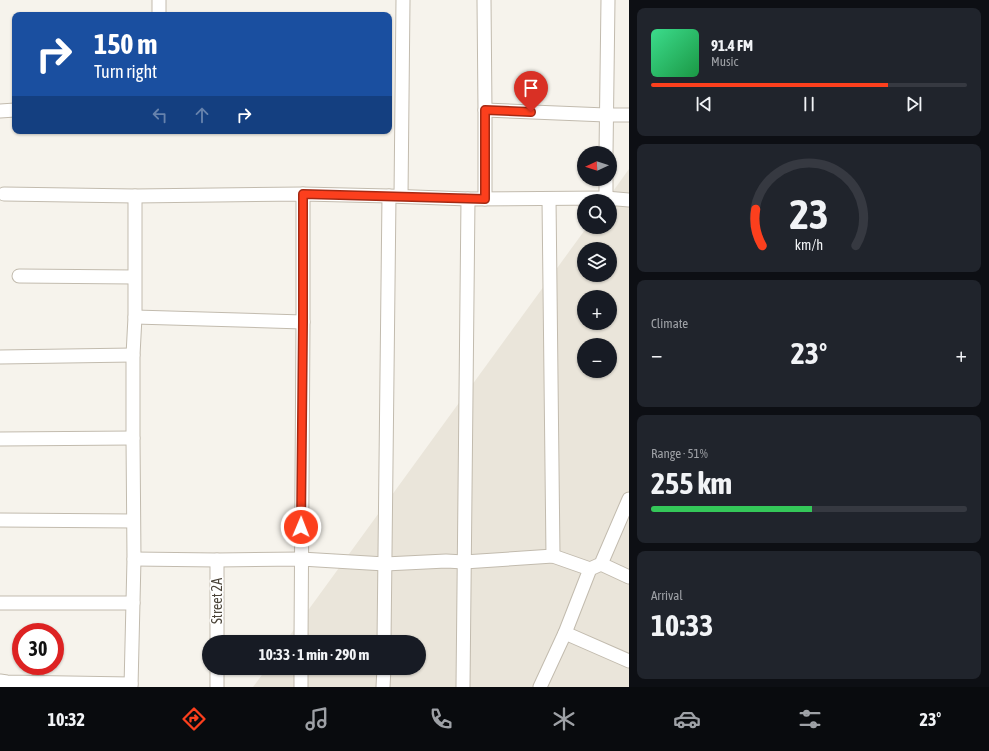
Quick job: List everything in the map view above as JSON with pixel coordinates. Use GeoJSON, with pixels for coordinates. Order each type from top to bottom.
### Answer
{"type":"FeatureCollection","features":[{"type":"Feature","properties":{"kind":"street"},"geometry":{"type":"LineString","coordinates":[[159,0],[159,12]]}},
{"type":"Feature","properties":{"kind":"street"},"geometry":{"type":"LineString","coordinates":[[384,635],[395,196],[403,0]]}},
{"type":"Feature","properties":{"kind":"street"},"geometry":{"type":"LineString","coordinates":[[484,0],[485,199]]}},
{"type":"Feature","properties":{"kind":"street"},"geometry":{"type":"LineString","coordinates":[[606,146],[608,0]]}},
{"type":"Feature","properties":{"kind":"street"},"geometry":{"type":"LineString","coordinates":[[0,111],[12,110]]}},
{"type":"Feature","properties":{"kind":"street"},"geometry":{"type":"LineString","coordinates":[[485,110],[606,115],[629,114]]}},
{"type":"Feature","properties":{"kind":"street"},"geometry":{"type":"LineString","coordinates":[[4,194],[135,196],[303,194],[468,199],[577,199]]}},
{"type":"Feature","properties":{"kind":"street"},"geometry":{"type":"LineString","coordinates":[[301,635],[303,194]]}},
{"type":"Feature","properties":{"kind":"street"},"geometry":{"type":"LineString","coordinates":[[0,681],[131,686],[134,559],[133,355],[135,318],[135,196]]}},
{"type":"Feature","properties":{"kind":"street"},"geometry":{"type":"LineString","coordinates":[[463,687],[468,199]]}},
{"type":"Feature","properties":{"kind":"street"},"geometry":{"type":"LineString","coordinates":[[549,199],[553,556]]}},
{"type":"Feature","properties":{"kind":"street"},"geometry":{"type":"LineString","coordinates":[[617,199],[629,200]]}},
{"type":"Feature","properties":{"kind":"street"},"geometry":{"type":"LineString","coordinates":[[18,276],[134,277]]}},
{"type":"Feature","properties":{"kind":"street"},"geometry":{"type":"LineString","coordinates":[[135,318],[303,322]]}},
{"type":"Feature","properties":{"kind":"street"},"geometry":{"type":"LineString","coordinates":[[0,357],[133,355]]}},
{"type":"Feature","properties":{"kind":"street"},"geometry":{"type":"LineString","coordinates":[[0,439],[133,438]]}},
{"type":"Feature","properties":{"kind":"street"},"geometry":{"type":"LineString","coordinates":[[540,687],[595,567],[629,499]]}},
{"type":"Feature","properties":{"kind":"street"},"geometry":{"type":"LineString","coordinates":[[0,520],[133,522]]}},
{"type":"Feature","properties":{"kind":"street"},"geometry":{"type":"LineString","coordinates":[[134,559],[301,559],[385,564],[446,561],[464,562],[553,556],[629,577]]}},
{"type":"Feature","properties":{"kind":"street","name":"Street 2A"},"geometry":{"type":"LineString","coordinates":[[217,560],[217,635]]}},
{"type":"Feature","properties":{"kind":"street"},"geometry":{"type":"LineString","coordinates":[[0,603],[133,603]]}},
{"type":"Feature","properties":{"kind":"street"},"geometry":{"type":"LineString","coordinates":[[565,633],[629,661]]}},
{"type":"Feature","properties":{"kind":"street"},"geometry":{"type":"LineString","coordinates":[[217,675],[217,687]]}},
{"type":"Feature","properties":{"kind":"street"},"geometry":{"type":"LineString","coordinates":[[301,675],[301,687]]}},
{"type":"Feature","properties":{"kind":"street"},"geometry":{"type":"LineString","coordinates":[[383,687],[384,675]]}},
{"type":"Feature","properties":{"kind":"shaded area"},"geometry":{"type":"Polygon","coordinates":[[[629,169],[629,687],[253,687],[262,675],[426,675],[426,635],[290,635],[582,234],[617,234],[617,194],[611,194],[629,169]]]}},
{"type":"Feature","properties":{"kind":"route"},"geometry":{"type":"LineString","coordinates":[[301,527],[303,194],[485,199],[485,110],[531,112]]}}]}
